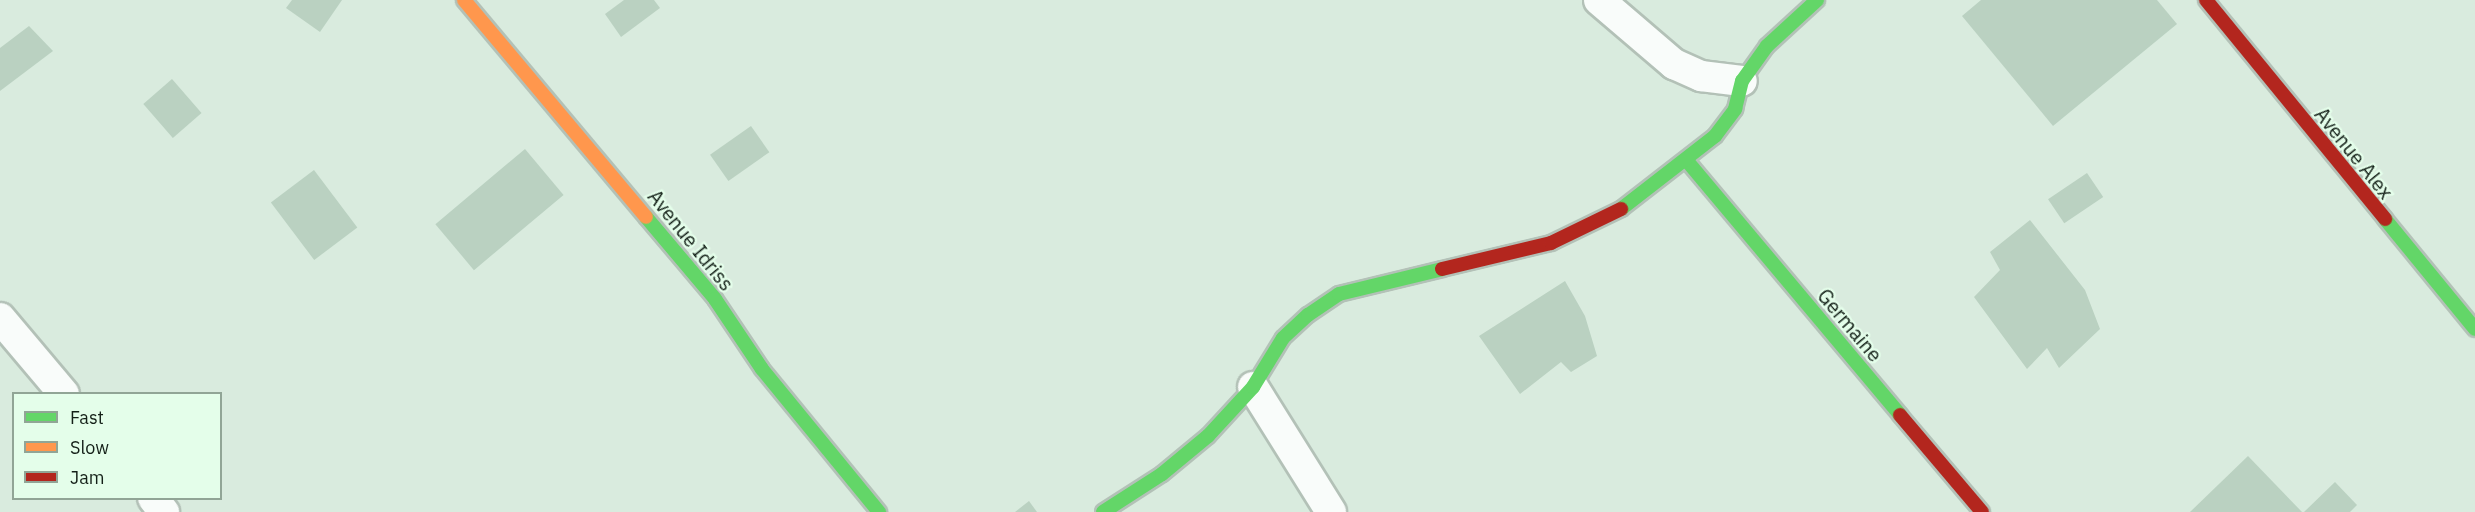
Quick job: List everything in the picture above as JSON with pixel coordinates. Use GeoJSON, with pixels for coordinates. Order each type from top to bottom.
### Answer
{"type":"FeatureCollection","features":[{"type":"Feature","properties":{"kind":"street","name":"Avenue Idriss"},"geometry":{"type":"LineString","coordinates":[[464,0],[716,299],[762,369],[879,512]]}},
{"type":"Feature","properties":{"kind":"street"},"geometry":{"type":"LineString","coordinates":[[1599,0],[1674,64],[1701,76],[1742,81]]}},
{"type":"Feature","properties":{"kind":"street"},"geometry":{"type":"LineString","coordinates":[[1103,512],[1162,474],[1208,436],[1253,387],[1283,338],[1308,315],[1339,294],[1551,243],[1625,207],[1688,162],[1735,109],[1742,81],[1767,46],[1817,0]]}},
{"type":"Feature","properties":{"kind":"street","name":"Avenue Alex"},"geometry":{"type":"LineString","coordinates":[[2206,0],[2475,329]]}},
{"type":"Feature","properties":{"kind":"street","name":"Germaine"},"geometry":{"type":"LineString","coordinates":[[1688,162],[1982,512]]}},
{"type":"Feature","properties":{"kind":"street"},"geometry":{"type":"LineString","coordinates":[[0,318],[63,392]]}},
{"type":"Feature","properties":{"kind":"street"},"geometry":{"type":"LineString","coordinates":[[1253,387],[1331,512]]}},
{"type":"Feature","properties":{"kind":"street"},"geometry":{"type":"LineString","coordinates":[[155,500],[164,512]]}},
{"type":"Feature","properties":{"kind":"building"},"geometry":{"type":"Polygon","coordinates":[[[292,0],[342,0],[320,32],[286,8],[292,0]]]}},
{"type":"Feature","properties":{"kind":"building"},"geometry":{"type":"Polygon","coordinates":[[[624,0],[654,0],[660,8],[621,37],[605,14],[624,0]]]}},
{"type":"Feature","properties":{"kind":"building"},"geometry":{"type":"Polygon","coordinates":[[[1981,0],[2157,0],[2177,24],[2053,126],[1962,16],[1981,0]]]}},
{"type":"Feature","properties":{"kind":"building"},"geometry":{"type":"Polygon","coordinates":[[[29,26],[53,51],[0,91],[0,48],[29,26]]]}},
{"type":"Feature","properties":{"kind":"building"},"geometry":{"type":"Polygon","coordinates":[[[172,79],[202,113],[173,138],[143,104],[172,79]]]}},
{"type":"Feature","properties":{"kind":"building"},"geometry":{"type":"Polygon","coordinates":[[[751,126],[769,152],[728,181],[710,155],[751,126]]]}},
{"type":"Feature","properties":{"kind":"building"},"geometry":{"type":"Polygon","coordinates":[[[525,149],[564,195],[474,270],[435,224],[525,149]]]}},
{"type":"Feature","properties":{"kind":"building"},"geometry":{"type":"Polygon","coordinates":[[[314,170],[357,228],[314,260],[271,202],[314,170]]]}},
{"type":"Feature","properties":{"kind":"building"},"geometry":{"type":"Polygon","coordinates":[[[2087,173],[2103,197],[2064,223],[2048,199],[2087,173]]]}},
{"type":"Feature","properties":{"kind":"building"},"geometry":{"type":"Polygon","coordinates":[[[2030,220],[2085,290],[2100,329],[2059,368],[2047,348],[2027,369],[1974,297],[2000,270],[1990,252],[2030,220]]]}},
{"type":"Feature","properties":{"kind":"building"},"geometry":{"type":"Polygon","coordinates":[[[1565,281],[1585,316],[1597,356],[1571,372],[1561,362],[1520,394],[1479,336],[1565,281]]]}},
{"type":"Feature","properties":{"kind":"building"},"geometry":{"type":"Polygon","coordinates":[[[2248,456],[2302,512],[2190,512],[2248,456]]]}},
{"type":"Feature","properties":{"kind":"building"},"geometry":{"type":"Polygon","coordinates":[[[2335,482],[2357,505],[2350,512],[2304,512],[2335,482]]]}},
{"type":"Feature","properties":{"kind":"building"},"geometry":{"type":"Polygon","coordinates":[[[1029,501],[1037,512],[1015,512],[1029,501]]]}},
{"type":"Feature","properties":{"kind":"traffic: fast"},"geometry":{"type":"LineString","coordinates":[[1621,209],[1715,136],[1735,109],[1742,81],[1767,46],[1817,0]]}},
{"type":"Feature","properties":{"kind":"traffic: fast"},"geometry":{"type":"LineString","coordinates":[[1688,162],[1900,415]]}},
{"type":"Feature","properties":{"kind":"traffic: fast"},"geometry":{"type":"LineString","coordinates":[[646,217],[715,299],[762,369],[879,512]]}},
{"type":"Feature","properties":{"kind":"traffic: fast"},"geometry":{"type":"LineString","coordinates":[[2385,219],[2475,329]]}},
{"type":"Feature","properties":{"kind":"traffic: fast"},"geometry":{"type":"LineString","coordinates":[[1103,512],[1162,474],[1208,436],[1253,387],[1283,338],[1308,315],[1339,294],[1442,269]]}},
{"type":"Feature","properties":{"kind":"traffic: slow"},"geometry":{"type":"LineString","coordinates":[[464,0],[646,217]]}},
{"type":"Feature","properties":{"kind":"traffic: jam"},"geometry":{"type":"LineString","coordinates":[[2206,0],[2385,219]]}},
{"type":"Feature","properties":{"kind":"traffic: jam"},"geometry":{"type":"LineString","coordinates":[[1442,269],[1551,243],[1621,209]]}},
{"type":"Feature","properties":{"kind":"traffic: jam"},"geometry":{"type":"LineString","coordinates":[[1900,415],[1982,512]]}}]}
